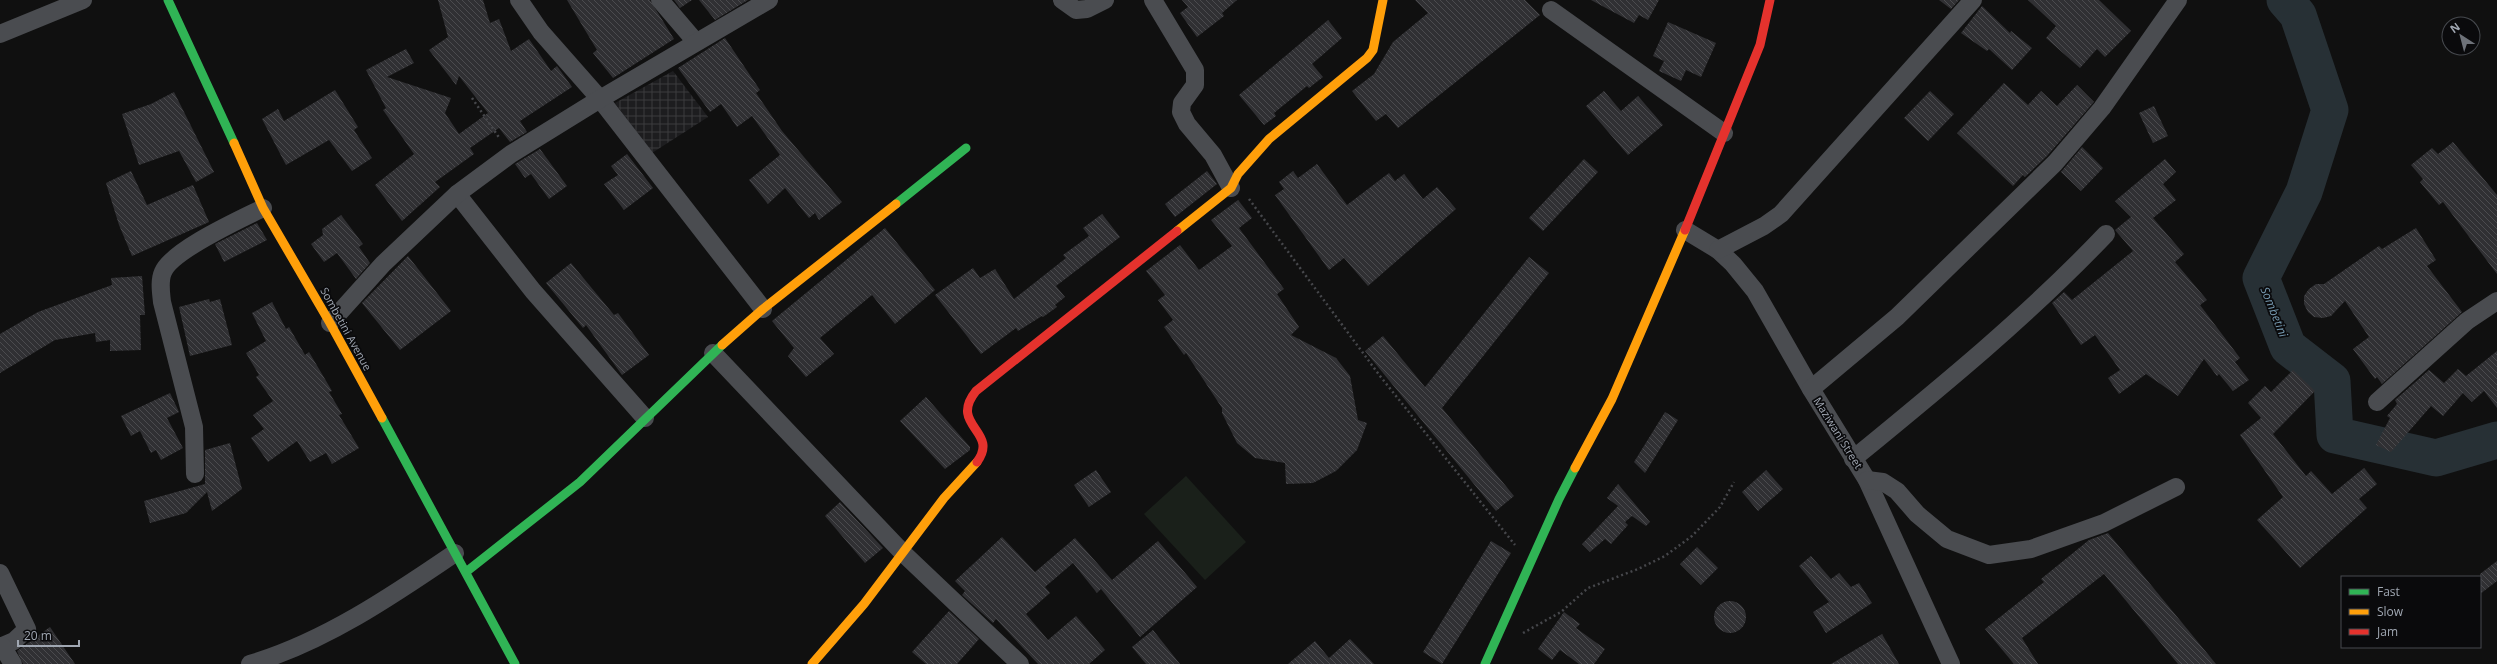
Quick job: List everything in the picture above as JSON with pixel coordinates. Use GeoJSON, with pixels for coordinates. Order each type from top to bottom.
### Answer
{"type":"FeatureCollection","features":[{"type":"Feature","properties":{"kind":"street"},"geometry":{"type":"LineString","coordinates":[[0,34],[83,0]]}},
{"type":"Feature","properties":{"kind":"street","name":"Sombetini Avenue"},"geometry":{"type":"LineString","coordinates":[[168,0],[263,208],[330,323],[515,664]]}},
{"type":"Feature","properties":{"kind":"street"},"geometry":{"type":"LineString","coordinates":[[519,0],[541,32],[600,99],[763,309]]}},
{"type":"Feature","properties":{"kind":"street"},"geometry":{"type":"LineString","coordinates":[[660,0],[696,42]]}},
{"type":"Feature","properties":{"kind":"street"},"geometry":{"type":"LineString","coordinates":[[330,323],[383,264],[457,194],[511,154],[600,99],[769,0]]}},
{"type":"Feature","properties":{"kind":"street"},"geometry":{"type":"LineString","coordinates":[[1062,0],[1076,10],[1087,9],[1106,0]]}},
{"type":"Feature","properties":{"kind":"street"},"geometry":{"type":"LineString","coordinates":[[1153,0],[1195,70],[1195,85],[1182,103],[1181,112],[1187,124],[1213,155],[1232,183]]}},
{"type":"Feature","properties":{"kind":"street"},"geometry":{"type":"LineString","coordinates":[[812,664],[903,553],[945,497],[982,455],[983,444],[966,413],[968,401],[976,391],[1232,183],[1262,145],[1367,58],[1373,50],[1383,0]]}},
{"type":"Feature","properties":{"kind":"street"},"geometry":{"type":"LineString","coordinates":[[1485,664],[1559,499],[1612,399],[1685,230],[1760,45],[1770,0]]}},
{"type":"Feature","properties":{"kind":"street"},"geometry":{"type":"LineString","coordinates":[[1718,250],[1764,226],[1781,214],[1973,0]]}},
{"type":"Feature","properties":{"kind":"street"},"geometry":{"type":"LineString","coordinates":[[1811,389],[1897,317],[2055,162],[2102,108],[2178,0]]}},
{"type":"Feature","properties":{"kind":"street"},"geometry":{"type":"LineString","coordinates":[[1551,10],[1724,133]]}},
{"type":"Feature","properties":{"kind":"street"},"geometry":{"type":"LineString","coordinates":[[466,572],[580,482],[617,448],[645,418],[713,353],[763,309],[966,148]]}},
{"type":"Feature","properties":{"kind":"street"},"geometry":{"type":"LineString","coordinates":[[457,194],[533,291],[645,418]]}},
{"type":"Feature","properties":{"kind":"street"},"geometry":{"type":"LineString","coordinates":[[195,474],[194,427],[162,302],[163,272],[170,261],[189,248],[263,208]]}},
{"type":"Feature","properties":{"kind":"street","name":"Maziwani Street"},"geometry":{"type":"LineString","coordinates":[[1685,230],[1718,250],[1733,264],[1755,291],[1811,389],[1867,480],[1951,664]]}},
{"type":"Feature","properties":{"kind":"street"},"geometry":{"type":"LineString","coordinates":[[1853,458],[1966,366],[2060,282],[2106,234]]}},
{"type":"Feature","properties":{"kind":"street"},"geometry":{"type":"LineString","coordinates":[[2377,402],[2467,321],[2497,301]]}},
{"type":"Feature","properties":{"kind":"street"},"geometry":{"type":"LineString","coordinates":[[713,353],[903,553],[1020,664]]}},
{"type":"Feature","properties":{"kind":"street"},"geometry":{"type":"LineString","coordinates":[[1867,480],[1883,482],[1897,491],[1917,514],[1947,539],[1989,555],[2031,549],[2104,523],[2176,487]]}},
{"type":"Feature","properties":{"kind":"street"},"geometry":{"type":"LineString","coordinates":[[250,664],[290,650],[337,627],[456,553]]}},
{"type":"Feature","properties":{"kind":"street"},"geometry":{"type":"LineString","coordinates":[[0,573],[27,629],[14,641],[1,647],[14,664]]}},
{"type":"Feature","properties":{"kind":"path"},"geometry":{"type":"LineString","coordinates":[[472,98],[511,154]]}},
{"type":"Feature","properties":{"kind":"path"},"geometry":{"type":"LineString","coordinates":[[1232,183],[1376,370],[1530,564]]}},
{"type":"Feature","properties":{"kind":"path"},"geometry":{"type":"LineString","coordinates":[[1522,634],[1561,612],[1588,588],[1638,569],[1665,556],[1692,536],[1720,507],[1734,482]]}},
{"type":"Feature","properties":{"kind":"shaded area"},"geometry":{"type":"Polygon","coordinates":[[[673,71],[708,117],[652,153],[615,103],[673,71]]]}},
{"type":"Feature","properties":{"kind":"shaded area"},"geometry":{"type":"Polygon","coordinates":[[[1186,476],[1246,542],[1205,580],[1144,514],[1186,476]]]}},
{"type":"Feature","properties":{"kind":"building"},"geometry":{"type":"Polygon","coordinates":[[[438,0],[483,0],[490,23],[499,19],[511,51],[529,39],[551,71],[557,66],[572,87],[520,121],[527,132],[510,142],[499,128],[470,148],[474,154],[435,182],[440,187],[402,221],[375,185],[414,154],[383,110],[386,108],[366,70],[406,49],[414,63],[387,77],[451,98],[445,113],[459,134],[488,113],[459,76],[456,85],[429,50],[448,37],[438,0]]]}},
{"type":"Feature","properties":{"kind":"building"},"geometry":{"type":"Polygon","coordinates":[[[567,0],[650,0],[674,39],[613,78],[593,53],[597,50],[567,0]]]}},
{"type":"Feature","properties":{"kind":"building"},"geometry":{"type":"Polygon","coordinates":[[[674,0],[692,0],[680,8],[674,0]]]}},
{"type":"Feature","properties":{"kind":"building"},"geometry":{"type":"Polygon","coordinates":[[[699,0],[748,0],[715,20],[699,0]]]}},
{"type":"Feature","properties":{"kind":"building"},"geometry":{"type":"Polygon","coordinates":[[[1182,0],[1237,0],[1222,13],[1224,16],[1197,37],[1180,13],[1188,7],[1182,0]]]}},
{"type":"Feature","properties":{"kind":"building"},"geometry":{"type":"Polygon","coordinates":[[[1415,0],[1525,0],[1540,15],[1398,128],[1386,114],[1376,121],[1352,91],[1374,74],[1393,42],[1428,13],[1415,0]]]}},
{"type":"Feature","properties":{"kind":"building"},"geometry":{"type":"Polygon","coordinates":[[[1591,0],[1659,0],[1648,20],[1639,15],[1634,23],[1591,0]]]}},
{"type":"Feature","properties":{"kind":"building"},"geometry":{"type":"Polygon","coordinates":[[[1939,0],[1959,0],[1951,9],[1939,0]]]}},
{"type":"Feature","properties":{"kind":"building"},"geometry":{"type":"Polygon","coordinates":[[[2028,0],[2099,0],[2131,31],[2105,57],[2097,49],[2080,68],[2046,38],[2056,26],[2028,0]]]}},
{"type":"Feature","properties":{"kind":"building"},"geometry":{"type":"Polygon","coordinates":[[[1982,6],[2010,33],[2011,31],[2032,48],[2012,70],[1989,49],[1987,51],[1961,33],[1982,6]]]}},
{"type":"Feature","properties":{"kind":"building"},"geometry":{"type":"Polygon","coordinates":[[[1328,20],[1342,38],[1312,64],[1323,77],[1309,88],[1307,86],[1274,113],[1276,116],[1264,125],[1239,95],[1328,20]]]}},
{"type":"Feature","properties":{"kind":"building"},"geometry":{"type":"Polygon","coordinates":[[[1668,22],[1716,43],[1701,77],[1686,70],[1681,81],[1659,71],[1664,61],[1653,56],[1668,22]]]}},
{"type":"Feature","properties":{"kind":"building"},"geometry":{"type":"Polygon","coordinates":[[[725,38],[760,90],[756,93],[782,131],[842,202],[819,220],[815,213],[809,218],[785,188],[768,204],[749,180],[780,155],[752,116],[737,127],[721,104],[710,112],[678,68],[725,38]]]}},
{"type":"Feature","properties":{"kind":"building"},"geometry":{"type":"Polygon","coordinates":[[[2004,83],[2028,105],[2041,91],[2057,106],[2077,85],[2094,102],[2047,156],[2025,177],[2023,175],[2013,186],[1957,133],[2004,83]]]}},
{"type":"Feature","properties":{"kind":"building"},"geometry":{"type":"Polygon","coordinates":[[[335,90],[358,127],[354,130],[372,158],[352,171],[329,140],[286,165],[262,119],[278,109],[284,121],[335,90]]]}},
{"type":"Feature","properties":{"kind":"building"},"geometry":{"type":"Polygon","coordinates":[[[1604,91],[1621,111],[1638,96],[1663,125],[1628,155],[1586,106],[1604,91]]]}},
{"type":"Feature","properties":{"kind":"building"},"geometry":{"type":"Polygon","coordinates":[[[1930,91],[1954,114],[1928,141],[1904,118],[1930,91]]]}},
{"type":"Feature","properties":{"kind":"building"},"geometry":{"type":"Polygon","coordinates":[[[174,92],[214,172],[196,182],[179,151],[139,165],[122,114],[151,104],[174,92]]]}},
{"type":"Feature","properties":{"kind":"building"},"geometry":{"type":"Polygon","coordinates":[[[2154,106],[2168,136],[2153,143],[2139,113],[2154,106]]]}},
{"type":"Feature","properties":{"kind":"building"},"geometry":{"type":"Polygon","coordinates":[[[2453,142],[2497,195],[2497,274],[2443,202],[2439,205],[2420,182],[2423,179],[2411,165],[2432,148],[2438,154],[2453,142]]]}},
{"type":"Feature","properties":{"kind":"building"},"geometry":{"type":"Polygon","coordinates":[[[2082,147],[2103,168],[2081,191],[2061,172],[2082,147]]]}},
{"type":"Feature","properties":{"kind":"building"},"geometry":{"type":"Polygon","coordinates":[[[540,149],[567,186],[549,199],[531,174],[525,178],[515,164],[540,149]]]}},
{"type":"Feature","properties":{"kind":"building"},"geometry":{"type":"Polygon","coordinates":[[[627,154],[653,188],[624,210],[604,184],[618,175],[611,166],[627,154]]]}},
{"type":"Feature","properties":{"kind":"building"},"geometry":{"type":"Polygon","coordinates":[[[1584,159],[1598,172],[1543,231],[1529,218],[1584,159]]]}},
{"type":"Feature","properties":{"kind":"building"},"geometry":{"type":"Polygon","coordinates":[[[2165,159],[2176,172],[2163,184],[2176,200],[2153,218],[2184,254],[2175,262],[2207,300],[2200,305],[2240,358],[2235,362],[2249,380],[2233,391],[2219,374],[2217,376],[2204,359],[2178,396],[2146,374],[2119,394],[2108,378],[2120,370],[2095,335],[2081,345],[2052,303],[2064,292],[2072,300],[2133,251],[2115,230],[2131,217],[2115,201],[2165,159]]]}},
{"type":"Feature","properties":{"kind":"building"},"geometry":{"type":"Polygon","coordinates":[[[1317,164],[1347,205],[1389,173],[1395,181],[1404,174],[1423,199],[1437,187],[1456,209],[1368,286],[1344,258],[1329,270],[1275,195],[1284,189],[1279,182],[1293,171],[1298,178],[1317,164]]]}},
{"type":"Feature","properties":{"kind":"building"},"geometry":{"type":"Polygon","coordinates":[[[131,171],[147,205],[193,185],[209,222],[132,256],[119,225],[106,183],[131,171]]]}},
{"type":"Feature","properties":{"kind":"building"},"geometry":{"type":"Polygon","coordinates":[[[1207,171],[1217,184],[1175,217],[1165,204],[1207,171]]]}},
{"type":"Feature","properties":{"kind":"building"},"geometry":{"type":"Polygon","coordinates":[[[1238,200],[1252,218],[1239,228],[1284,289],[1277,294],[1299,327],[1291,335],[1336,358],[1350,376],[1358,420],[1367,423],[1357,450],[1336,471],[1313,483],[1286,484],[1285,463],[1255,458],[1237,443],[1222,413],[1222,408],[1186,353],[1184,355],[1164,327],[1173,320],[1158,300],[1165,295],[1146,271],[1180,245],[1199,270],[1232,246],[1211,220],[1238,200]]]}},
{"type":"Feature","properties":{"kind":"building"},"geometry":{"type":"Polygon","coordinates":[[[1102,214],[1120,237],[1056,286],[1065,297],[1055,305],[1057,307],[1018,331],[1016,328],[981,354],[935,295],[973,268],[980,278],[995,269],[1014,299],[1066,258],[1063,255],[1089,236],[1083,228],[1102,214]]]}},
{"type":"Feature","properties":{"kind":"building"},"geometry":{"type":"Polygon","coordinates":[[[341,215],[363,244],[359,247],[370,263],[356,279],[337,253],[324,262],[311,244],[323,235],[322,229],[341,215]]]}},
{"type":"Feature","properties":{"kind":"building"},"geometry":{"type":"Polygon","coordinates":[[[257,223],[267,240],[224,262],[215,244],[257,223]]]}},
{"type":"Feature","properties":{"kind":"building"},"geometry":{"type":"Polygon","coordinates":[[[885,228],[935,290],[895,324],[872,295],[820,338],[834,354],[806,377],[788,356],[794,348],[772,321],[885,228]]]}},
{"type":"Feature","properties":{"kind":"building"},"geometry":{"type":"Polygon","coordinates":[[[2416,228],[2436,260],[2427,266],[2462,312],[2382,384],[2377,377],[2375,379],[2353,349],[2369,337],[2345,301],[2331,316],[2323,318],[2314,317],[2308,312],[2304,304],[2304,296],[2309,289],[2316,284],[2324,284],[2379,246],[2382,249],[2416,228]]]}},
{"type":"Feature","properties":{"kind":"building"},"geometry":{"type":"Polygon","coordinates":[[[408,256],[451,311],[400,350],[362,303],[408,256]]]}},
{"type":"Feature","properties":{"kind":"building"},"geometry":{"type":"Polygon","coordinates":[[[1529,257],[1549,273],[1442,408],[1514,496],[1496,511],[1365,351],[1383,336],[1425,387],[1529,257]]]}},
{"type":"Feature","properties":{"kind":"building"},"geometry":{"type":"Polygon","coordinates":[[[571,263],[614,315],[618,313],[649,355],[622,375],[586,325],[583,328],[546,283],[571,263]]]}},
{"type":"Feature","properties":{"kind":"building"},"geometry":{"type":"Polygon","coordinates":[[[142,276],[145,315],[140,315],[141,350],[110,351],[110,340],[96,342],[95,333],[55,340],[0,373],[0,334],[38,312],[112,285],[111,278],[142,276]]]}},
{"type":"Feature","properties":{"kind":"building"},"geometry":{"type":"Polygon","coordinates":[[[209,299],[210,302],[220,299],[232,345],[190,356],[179,307],[209,299]]]}},
{"type":"Feature","properties":{"kind":"building"},"geometry":{"type":"Polygon","coordinates":[[[272,302],[286,329],[289,327],[305,355],[309,352],[332,391],[329,392],[342,414],[339,415],[359,448],[332,464],[326,453],[310,462],[297,441],[268,462],[251,438],[264,429],[253,415],[273,401],[256,377],[259,375],[246,353],[266,341],[252,313],[272,302]]]}},
{"type":"Feature","properties":{"kind":"building"},"geometry":{"type":"Polygon","coordinates":[[[2497,351],[2497,408],[2484,391],[2472,402],[2463,393],[2443,416],[2431,406],[2391,452],[2376,445],[2390,418],[2387,416],[2397,404],[2395,400],[2429,370],[2444,383],[2458,369],[2466,376],[2497,351]]]}},
{"type":"Feature","properties":{"kind":"building"},"geometry":{"type":"Polygon","coordinates":[[[2293,370],[2315,391],[2273,434],[2306,476],[2311,471],[2332,494],[2364,468],[2377,484],[2359,499],[2367,508],[2300,568],[2257,520],[2283,497],[2240,435],[2261,418],[2248,403],[2265,386],[2271,392],[2293,370]]]}},
{"type":"Feature","properties":{"kind":"building"},"geometry":{"type":"Polygon","coordinates":[[[170,393],[179,412],[167,418],[183,448],[161,460],[156,450],[151,453],[140,431],[131,436],[121,416],[170,393]]]}},
{"type":"Feature","properties":{"kind":"building"},"geometry":{"type":"Polygon","coordinates":[[[926,397],[970,447],[970,450],[945,469],[900,421],[926,397]]]}},
{"type":"Feature","properties":{"kind":"building"},"geometry":{"type":"Polygon","coordinates":[[[1665,412],[1678,420],[1645,473],[1634,462],[1665,412]]]}},
{"type":"Feature","properties":{"kind":"building"},"geometry":{"type":"Polygon","coordinates":[[[230,443],[242,489],[212,511],[207,492],[186,513],[150,523],[144,501],[205,484],[205,450],[230,443]]]}},
{"type":"Feature","properties":{"kind":"building"},"geometry":{"type":"Polygon","coordinates":[[[1096,470],[1111,492],[1089,507],[1074,485],[1096,470]]]}},
{"type":"Feature","properties":{"kind":"building"},"geometry":{"type":"Polygon","coordinates":[[[1766,470],[1783,489],[1758,511],[1742,492],[1766,470]]]}},
{"type":"Feature","properties":{"kind":"building"},"geometry":{"type":"Polygon","coordinates":[[[1618,484],[1650,522],[1646,526],[1632,516],[1625,522],[1628,525],[1611,544],[1605,539],[1590,552],[1582,544],[1618,506],[1607,498],[1618,484]]]}},
{"type":"Feature","properties":{"kind":"building"},"geometry":{"type":"Polygon","coordinates":[[[840,502],[883,548],[865,563],[825,516],[840,502]]]}},
{"type":"Feature","properties":{"kind":"building"},"geometry":{"type":"Polygon","coordinates":[[[2108,533],[2216,664],[2178,664],[2104,574],[2022,638],[2038,664],[2014,664],[1985,629],[2044,582],[2041,579],[2089,540],[2108,533]]]}},
{"type":"Feature","properties":{"kind":"building"},"geometry":{"type":"Polygon","coordinates":[[[1002,537],[1035,572],[1075,538],[1112,580],[1158,541],[1197,587],[1140,637],[1101,589],[1097,593],[1073,563],[1045,587],[1050,593],[1026,614],[1048,640],[1076,616],[1105,650],[1089,664],[1038,664],[996,619],[993,623],[962,595],[965,591],[955,581],[1002,537]]]}},
{"type":"Feature","properties":{"kind":"building"},"geometry":{"type":"Polygon","coordinates":[[[1491,541],[1511,553],[1442,664],[1423,652],[1491,541]]]}},
{"type":"Feature","properties":{"kind":"building"},"geometry":{"type":"Polygon","coordinates":[[[1697,547],[1718,568],[1701,585],[1680,564],[1697,547]]]}},
{"type":"Feature","properties":{"kind":"building"},"geometry":{"type":"Polygon","coordinates":[[[1811,556],[1831,579],[1839,573],[1851,587],[1859,583],[1872,603],[1826,633],[1813,612],[1829,602],[1799,566],[1811,556]]]}},
{"type":"Feature","properties":{"kind":"building"},"geometry":{"type":"Polygon","coordinates":[[[2497,561],[2497,581],[2481,593],[2480,574],[2497,561]]]}},
{"type":"Feature","properties":{"kind":"building"},"geometry":{"type":"Polygon","coordinates":[[[1727,601],[1733,601],[1743,608],[1746,617],[1745,623],[1739,630],[1733,633],[1727,633],[1717,626],[1714,620],[1714,614],[1721,604],[1727,601]]]}},
{"type":"Feature","properties":{"kind":"building"},"geometry":{"type":"Polygon","coordinates":[[[949,611],[979,639],[957,664],[926,664],[912,652],[949,611]]]}},
{"type":"Feature","properties":{"kind":"building"},"geometry":{"type":"Polygon","coordinates":[[[1564,612],[1580,624],[1576,628],[1605,649],[1594,664],[1579,664],[1560,650],[1552,660],[1538,649],[1564,612]]]}},
{"type":"Feature","properties":{"kind":"building"},"geometry":{"type":"Polygon","coordinates":[[[50,627],[75,664],[23,664],[17,651],[50,627]]]}},
{"type":"Feature","properties":{"kind":"building"},"geometry":{"type":"Polygon","coordinates":[[[1153,630],[1180,664],[1146,664],[1132,647],[1153,630]]]}},
{"type":"Feature","properties":{"kind":"building"},"geometry":{"type":"Polygon","coordinates":[[[1882,634],[1899,664],[1831,664],[1882,634]]]}},
{"type":"Feature","properties":{"kind":"building"},"geometry":{"type":"Polygon","coordinates":[[[1350,639],[1374,664],[1288,664],[1315,641],[1329,658],[1350,639]]]}},
{"type":"Feature","properties":{"kind":"waterway","name":"Sombetini"},"geometry":{"type":"LineString","coordinates":[[2285,0],[2298,15],[2330,110],[2304,192],[2261,278],[2288,347],[2332,381],[2335,435],[2436,458],[2497,440]]}},
{"type":"Feature","properties":{"kind":"traffic: fast"},"geometry":{"type":"LineString","coordinates":[[168,0],[234,143]]}},
{"type":"Feature","properties":{"kind":"traffic: fast"},"geometry":{"type":"LineString","coordinates":[[896,204],[966,148]]}},
{"type":"Feature","properties":{"kind":"traffic: fast"},"geometry":{"type":"LineString","coordinates":[[466,572],[580,482],[722,345]]}},
{"type":"Feature","properties":{"kind":"traffic: fast"},"geometry":{"type":"LineString","coordinates":[[382,418],[515,664]]}},
{"type":"Feature","properties":{"kind":"traffic: fast"},"geometry":{"type":"LineString","coordinates":[[1485,664],[1559,499],[1575,468]]}},
{"type":"Feature","properties":{"kind":"traffic: slow"},"geometry":{"type":"LineString","coordinates":[[1177,231],[1231,188],[1238,174],[1269,139],[1367,58],[1373,50],[1383,0]]}},
{"type":"Feature","properties":{"kind":"traffic: slow"},"geometry":{"type":"LineString","coordinates":[[234,143],[263,208],[330,323],[382,418]]}},
{"type":"Feature","properties":{"kind":"traffic: slow"},"geometry":{"type":"LineString","coordinates":[[722,345],[763,309],[896,204]]}},
{"type":"Feature","properties":{"kind":"traffic: slow"},"geometry":{"type":"LineString","coordinates":[[1575,468],[1612,399],[1685,230]]}},
{"type":"Feature","properties":{"kind":"traffic: slow"},"geometry":{"type":"LineString","coordinates":[[812,664],[864,604],[944,498],[977,462]]}},
{"type":"Feature","properties":{"kind":"traffic: jam"},"geometry":{"type":"LineString","coordinates":[[1685,230],[1760,45],[1770,0]]}},
{"type":"Feature","properties":{"kind":"traffic: jam"},"geometry":{"type":"LineString","coordinates":[[977,462],[982,451],[983,443],[970,421],[968,412],[969,403],[976,391],[1177,231]]}}]}
